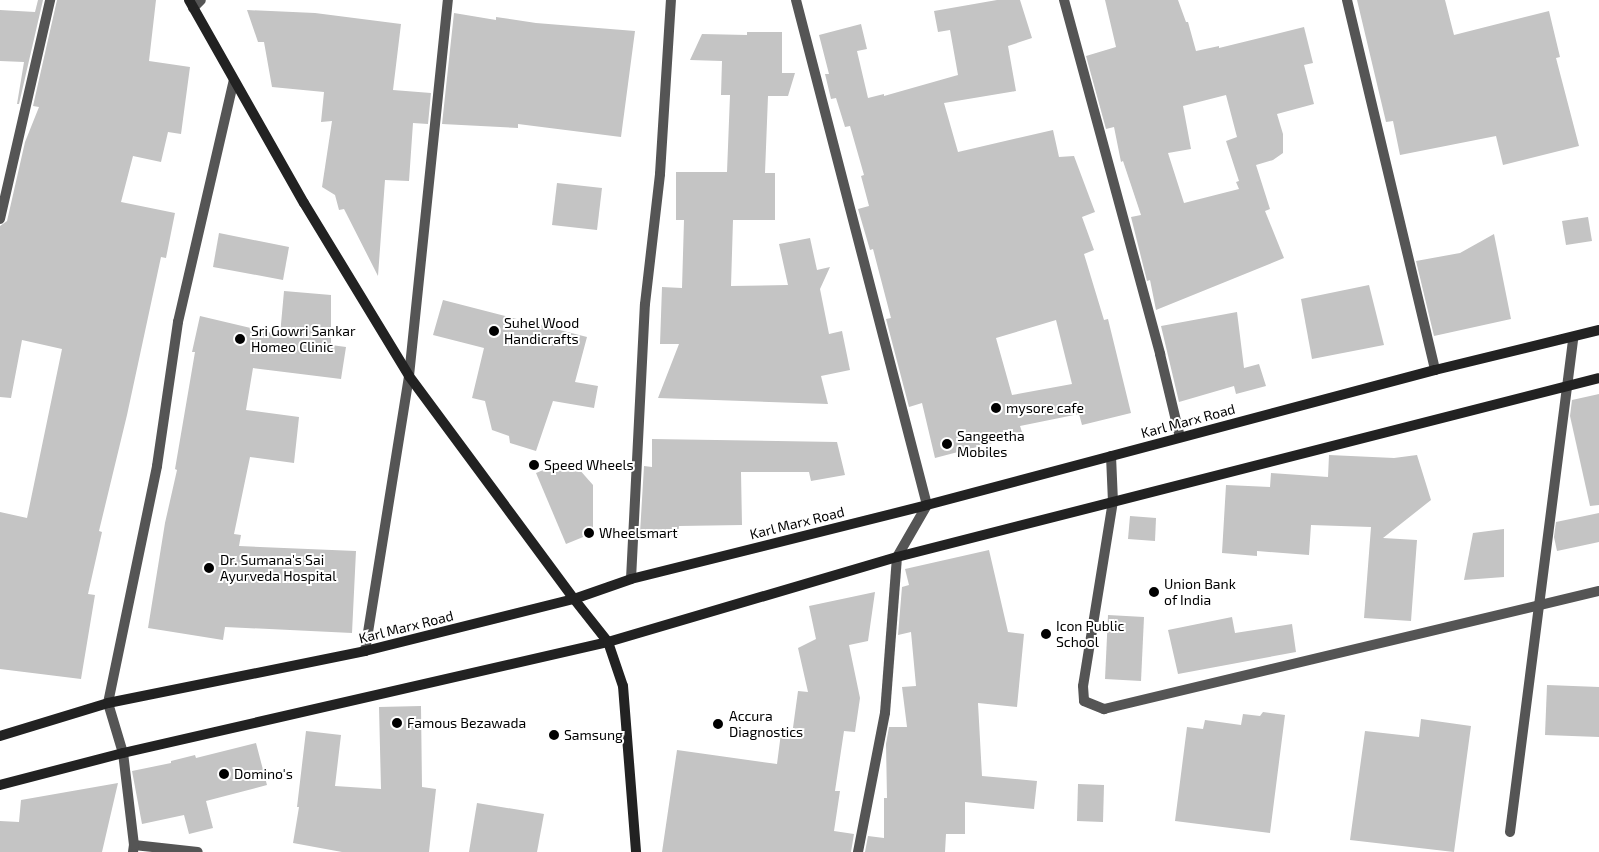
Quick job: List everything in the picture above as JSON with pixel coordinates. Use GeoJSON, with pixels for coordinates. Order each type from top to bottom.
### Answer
{"type":"FeatureCollection","features":[{"type":"Feature","properties":{"kind":"main road"},"geometry":{"type":"LineString","coordinates":[[191,4],[304,203],[409,376],[608,642],[623,686],[636,852]]}},
{"type":"Feature","properties":{"kind":"main road","name":"Karl Marx Road"},"geometry":{"type":"LineString","coordinates":[[0,736],[108,703],[365,651],[574,599],[631,579],[926,505],[1435,370],[1599,330]]}},
{"type":"Feature","properties":{"kind":"main road"},"geometry":{"type":"LineString","coordinates":[[0,785],[123,753],[608,642],[897,557],[1599,378]]}},
{"type":"Feature","properties":{"kind":"street"},"geometry":{"type":"LineString","coordinates":[[0,219],[50,0]]}},
{"type":"Feature","properties":{"kind":"street"},"geometry":{"type":"LineString","coordinates":[[191,4],[201,0]]}},
{"type":"Feature","properties":{"kind":"street"},"geometry":{"type":"LineString","coordinates":[[365,651],[409,376],[448,0]]}},
{"type":"Feature","properties":{"kind":"street"},"geometry":{"type":"LineString","coordinates":[[631,579],[645,304],[660,174],[671,0]]}},
{"type":"Feature","properties":{"kind":"street"},"geometry":{"type":"LineString","coordinates":[[796,0],[926,505],[897,557],[884,713],[858,852]]}},
{"type":"Feature","properties":{"kind":"street"},"geometry":{"type":"LineString","coordinates":[[1064,0],[1160,354],[1180,437]]}},
{"type":"Feature","properties":{"kind":"street"},"geometry":{"type":"LineString","coordinates":[[1347,0],[1435,370]]}},
{"type":"Feature","properties":{"kind":"street"},"geometry":{"type":"LineString","coordinates":[[198,852],[134,849],[123,753],[108,703],[157,466],[178,322],[234,80]]}},
{"type":"Feature","properties":{"kind":"street"},"geometry":{"type":"LineString","coordinates":[[1510,832],[1537,605],[1573,337]]}},
{"type":"Feature","properties":{"kind":"street"},"geometry":{"type":"LineString","coordinates":[[1111,456],[1113,501],[1084,686],[1084,701],[1104,709],[1599,591]]}},
{"type":"Feature","properties":{"kind":"building"},"geometry":{"type":"Polygon","coordinates":[[[38,0],[43,0],[19,104],[17,104],[24,62],[0,61],[0,10],[35,12],[38,0]]]}},
{"type":"Feature","properties":{"kind":"building"},"geometry":{"type":"Polygon","coordinates":[[[57,0],[156,0],[149,61],[190,67],[181,134],[168,132],[161,162],[133,156],[121,202],[175,213],[166,258],[161,257],[127,415],[99,531],[102,532],[88,594],[95,595],[81,679],[0,669],[0,512],[27,518],[62,349],[22,340],[11,398],[0,397],[0,226],[7,221],[25,142],[39,107],[33,106],[57,0]]]}},
{"type":"Feature","properties":{"kind":"building"},"geometry":{"type":"Polygon","coordinates":[[[997,0],[1020,0],[1032,38],[1008,46],[1016,91],[944,103],[958,152],[1053,130],[1059,157],[1074,156],[1095,212],[1082,217],[1094,250],[1084,254],[1104,320],[1108,319],[1131,413],[1082,425],[1079,414],[1020,426],[1023,435],[935,458],[922,403],[909,407],[886,319],[891,318],[873,249],[870,250],[858,209],[869,206],[861,176],[864,175],[850,126],[845,127],[836,98],[831,99],[825,74],[829,74],[819,35],[861,24],[867,49],[857,51],[868,98],[884,94],[884,96],[958,75],[950,30],[938,32],[934,11],[997,0]],[[1056,320],[996,338],[1012,395],[1072,384],[1056,320]]]}},
{"type":"Feature","properties":{"kind":"building"},"geometry":{"type":"Polygon","coordinates":[[[1105,0],[1178,0],[1186,22],[1188,22],[1196,51],[1219,46],[1219,48],[1304,27],[1313,63],[1304,65],[1314,104],[1277,114],[1283,134],[1283,153],[1273,160],[1256,165],[1270,209],[1265,211],[1284,258],[1156,310],[1150,280],[1147,281],[1131,217],[1141,215],[1123,161],[1121,162],[1114,127],[1106,129],[1086,56],[1116,47],[1105,0]],[[1226,95],[1183,106],[1191,149],[1168,153],[1184,203],[1239,189],[1236,182],[1239,181],[1226,141],[1237,137],[1226,95]]]}},
{"type":"Feature","properties":{"kind":"building"},"geometry":{"type":"Polygon","coordinates":[[[1357,0],[1445,0],[1454,35],[1549,11],[1560,57],[1556,58],[1579,146],[1503,165],[1496,136],[1400,155],[1393,121],[1386,122],[1357,0]]]}},
{"type":"Feature","properties":{"kind":"building"},"geometry":{"type":"Polygon","coordinates":[[[247,10],[315,13],[401,24],[393,90],[431,93],[428,124],[413,123],[409,181],[385,180],[378,276],[344,209],[339,210],[335,195],[322,187],[332,121],[321,122],[324,92],[272,87],[264,42],[258,42],[247,10]]]}},
{"type":"Feature","properties":{"kind":"building"},"geometry":{"type":"Polygon","coordinates":[[[454,13],[496,20],[496,17],[536,23],[635,31],[621,137],[518,124],[518,128],[442,124],[454,13]]]}},
{"type":"Feature","properties":{"kind":"building"},"geometry":{"type":"Polygon","coordinates":[[[747,32],[782,32],[782,73],[795,73],[788,96],[768,96],[765,173],[775,173],[775,220],[733,220],[731,286],[788,285],[779,244],[810,238],[817,270],[830,267],[820,289],[829,334],[842,331],[850,370],[821,376],[828,404],[658,398],[679,344],[660,344],[662,287],[682,288],[684,220],[676,220],[676,172],[727,172],[730,95],[721,95],[722,61],[690,60],[702,34],[747,35],[747,32]]]}},
{"type":"Feature","properties":{"kind":"building"},"geometry":{"type":"Polygon","coordinates":[[[557,183],[602,188],[597,230],[552,225],[557,183]]]}},
{"type":"Feature","properties":{"kind":"building"},"geometry":{"type":"Polygon","coordinates":[[[1588,217],[1592,241],[1566,245],[1562,221],[1588,217]]]}},
{"type":"Feature","properties":{"kind":"building"},"geometry":{"type":"Polygon","coordinates":[[[219,233],[289,247],[283,280],[213,267],[219,233]]]}},
{"type":"Feature","properties":{"kind":"building"},"geometry":{"type":"Polygon","coordinates":[[[1494,234],[1511,319],[1434,336],[1416,261],[1460,253],[1494,234]]]}},
{"type":"Feature","properties":{"kind":"building"},"geometry":{"type":"Polygon","coordinates":[[[1369,285],[1384,345],[1312,359],[1301,299],[1369,285]]]}},
{"type":"Feature","properties":{"kind":"building"},"geometry":{"type":"Polygon","coordinates":[[[284,291],[331,295],[331,345],[346,347],[341,379],[253,368],[246,410],[299,417],[294,463],[250,457],[234,534],[241,535],[239,546],[356,551],[352,633],[225,627],[223,640],[148,628],[165,523],[177,470],[175,469],[195,352],[192,352],[200,316],[280,335],[284,291]]]}},
{"type":"Feature","properties":{"kind":"building"},"geometry":{"type":"Polygon","coordinates":[[[443,300],[587,337],[575,382],[598,386],[594,408],[553,401],[536,451],[510,443],[509,436],[492,430],[485,401],[472,398],[484,348],[433,335],[443,300]]]}},
{"type":"Feature","properties":{"kind":"building"},"geometry":{"type":"Polygon","coordinates":[[[1237,312],[1244,368],[1259,364],[1266,386],[1236,394],[1234,386],[1179,402],[1161,326],[1237,312]]]}},
{"type":"Feature","properties":{"kind":"building"},"geometry":{"type":"Polygon","coordinates":[[[1599,394],[1599,505],[1590,506],[1570,416],[1572,400],[1599,394]]]}},
{"type":"Feature","properties":{"kind":"building"},"geometry":{"type":"Polygon","coordinates":[[[652,439],[837,442],[845,475],[811,481],[809,472],[741,472],[742,525],[679,526],[678,536],[640,533],[644,466],[652,467],[652,439]]]}},
{"type":"Feature","properties":{"kind":"building"},"geometry":{"type":"Polygon","coordinates":[[[1329,455],[1394,458],[1417,455],[1431,500],[1383,538],[1417,540],[1411,621],[1364,618],[1371,527],[1311,525],[1309,555],[1257,551],[1257,556],[1222,553],[1226,485],[1270,487],[1271,473],[1328,477],[1329,455]]]}},
{"type":"Feature","properties":{"kind":"building"},"geometry":{"type":"Polygon","coordinates":[[[565,461],[578,468],[593,485],[593,533],[566,544],[536,473],[565,461]]]}},
{"type":"Feature","properties":{"kind":"building"},"geometry":{"type":"Polygon","coordinates":[[[1599,513],[1599,542],[1557,551],[1554,537],[1556,522],[1599,513]]]}},
{"type":"Feature","properties":{"kind":"building"},"geometry":{"type":"Polygon","coordinates":[[[1130,516],[1156,518],[1155,541],[1128,539],[1130,516]]]}},
{"type":"Feature","properties":{"kind":"building"},"geometry":{"type":"Polygon","coordinates":[[[1504,529],[1504,577],[1464,580],[1473,533],[1504,529]]]}},
{"type":"Feature","properties":{"kind":"building"},"geometry":{"type":"Polygon","coordinates":[[[989,550],[1008,632],[1024,634],[1017,707],[978,703],[982,776],[1037,781],[1034,809],[965,802],[965,834],[946,834],[945,852],[865,852],[868,836],[884,838],[884,798],[887,798],[886,744],[889,727],[907,727],[902,687],[916,686],[911,632],[898,635],[902,587],[909,585],[905,569],[989,550]]]}},
{"type":"Feature","properties":{"kind":"building"},"geometry":{"type":"Polygon","coordinates":[[[875,592],[868,641],[849,645],[860,698],[855,732],[844,731],[835,791],[840,791],[834,831],[854,834],[851,852],[662,852],[677,750],[777,764],[781,733],[792,735],[798,691],[808,692],[798,648],[816,639],[809,606],[875,592]]]}},
{"type":"Feature","properties":{"kind":"building"},"geometry":{"type":"Polygon","coordinates":[[[1108,615],[1144,617],[1141,681],[1105,679],[1108,615]]]}},
{"type":"Feature","properties":{"kind":"building"},"geometry":{"type":"Polygon","coordinates":[[[1232,617],[1235,633],[1292,624],[1296,652],[1178,674],[1168,630],[1232,617]]]}},
{"type":"Feature","properties":{"kind":"building"},"geometry":{"type":"Polygon","coordinates":[[[1547,685],[1599,687],[1599,737],[1545,735],[1547,685]]]}},
{"type":"Feature","properties":{"kind":"building"},"geometry":{"type":"Polygon","coordinates":[[[421,706],[422,787],[436,789],[429,852],[342,852],[293,843],[299,807],[297,807],[306,731],[341,735],[335,786],[381,789],[379,707],[421,706]]]}},
{"type":"Feature","properties":{"kind":"building"},"geometry":{"type":"Polygon","coordinates":[[[1263,712],[1285,715],[1270,833],[1175,821],[1187,727],[1203,729],[1205,720],[1241,725],[1243,714],[1260,716],[1263,712]]]}},
{"type":"Feature","properties":{"kind":"building"},"geometry":{"type":"Polygon","coordinates":[[[1421,719],[1471,726],[1454,852],[1350,840],[1365,731],[1419,737],[1421,719]]]}},
{"type":"Feature","properties":{"kind":"building"},"geometry":{"type":"Polygon","coordinates":[[[256,743],[267,785],[206,801],[213,828],[189,834],[184,815],[142,824],[132,771],[171,763],[171,761],[195,755],[196,758],[256,743]]]}},
{"type":"Feature","properties":{"kind":"building"},"geometry":{"type":"Polygon","coordinates":[[[118,783],[102,852],[0,852],[0,821],[19,822],[21,800],[118,783]]]}},
{"type":"Feature","properties":{"kind":"building"},"geometry":{"type":"Polygon","coordinates":[[[1078,784],[1104,785],[1103,822],[1077,821],[1078,784]]]}},
{"type":"Feature","properties":{"kind":"building"},"geometry":{"type":"Polygon","coordinates":[[[477,803],[544,814],[537,852],[469,852],[477,803]]]}},
{"type":"Feature","properties":{"kind":"place","name":"Suhel Wood Handicrafts"},"geometry":{"type":"Point","coordinates":[494,331]}},
{"type":"Feature","properties":{"kind":"place","name":"Sri Gowri Sankar Homeo Clinic"},"geometry":{"type":"Point","coordinates":[240,339]}},
{"type":"Feature","properties":{"kind":"place","name":"mysore cafe"},"geometry":{"type":"Point","coordinates":[996,408]}},
{"type":"Feature","properties":{"kind":"place","name":"Sangeetha Mobiles"},"geometry":{"type":"Point","coordinates":[947,444]}},
{"type":"Feature","properties":{"kind":"place","name":"Speed Wheels"},"geometry":{"type":"Point","coordinates":[534,465]}},
{"type":"Feature","properties":{"kind":"place","name":"Wheelsmart"},"geometry":{"type":"Point","coordinates":[589,533]}},
{"type":"Feature","properties":{"kind":"place","name":"Dr. Sumana's Sai Ayurveda Hospital"},"geometry":{"type":"Point","coordinates":[209,568]}},
{"type":"Feature","properties":{"kind":"place","name":"Union Bank of India"},"geometry":{"type":"Point","coordinates":[1154,592]}},
{"type":"Feature","properties":{"kind":"place","name":"Icon Public School"},"geometry":{"type":"Point","coordinates":[1046,634]}},
{"type":"Feature","properties":{"kind":"place","name":"Famous Bezawada"},"geometry":{"type":"Point","coordinates":[397,723]}},
{"type":"Feature","properties":{"kind":"place","name":"Accura Diagnostics"},"geometry":{"type":"Point","coordinates":[718,724]}},
{"type":"Feature","properties":{"kind":"place","name":"Samsung"},"geometry":{"type":"Point","coordinates":[554,735]}},
{"type":"Feature","properties":{"kind":"place","name":"Domino's"},"geometry":{"type":"Point","coordinates":[224,774]}}]}
